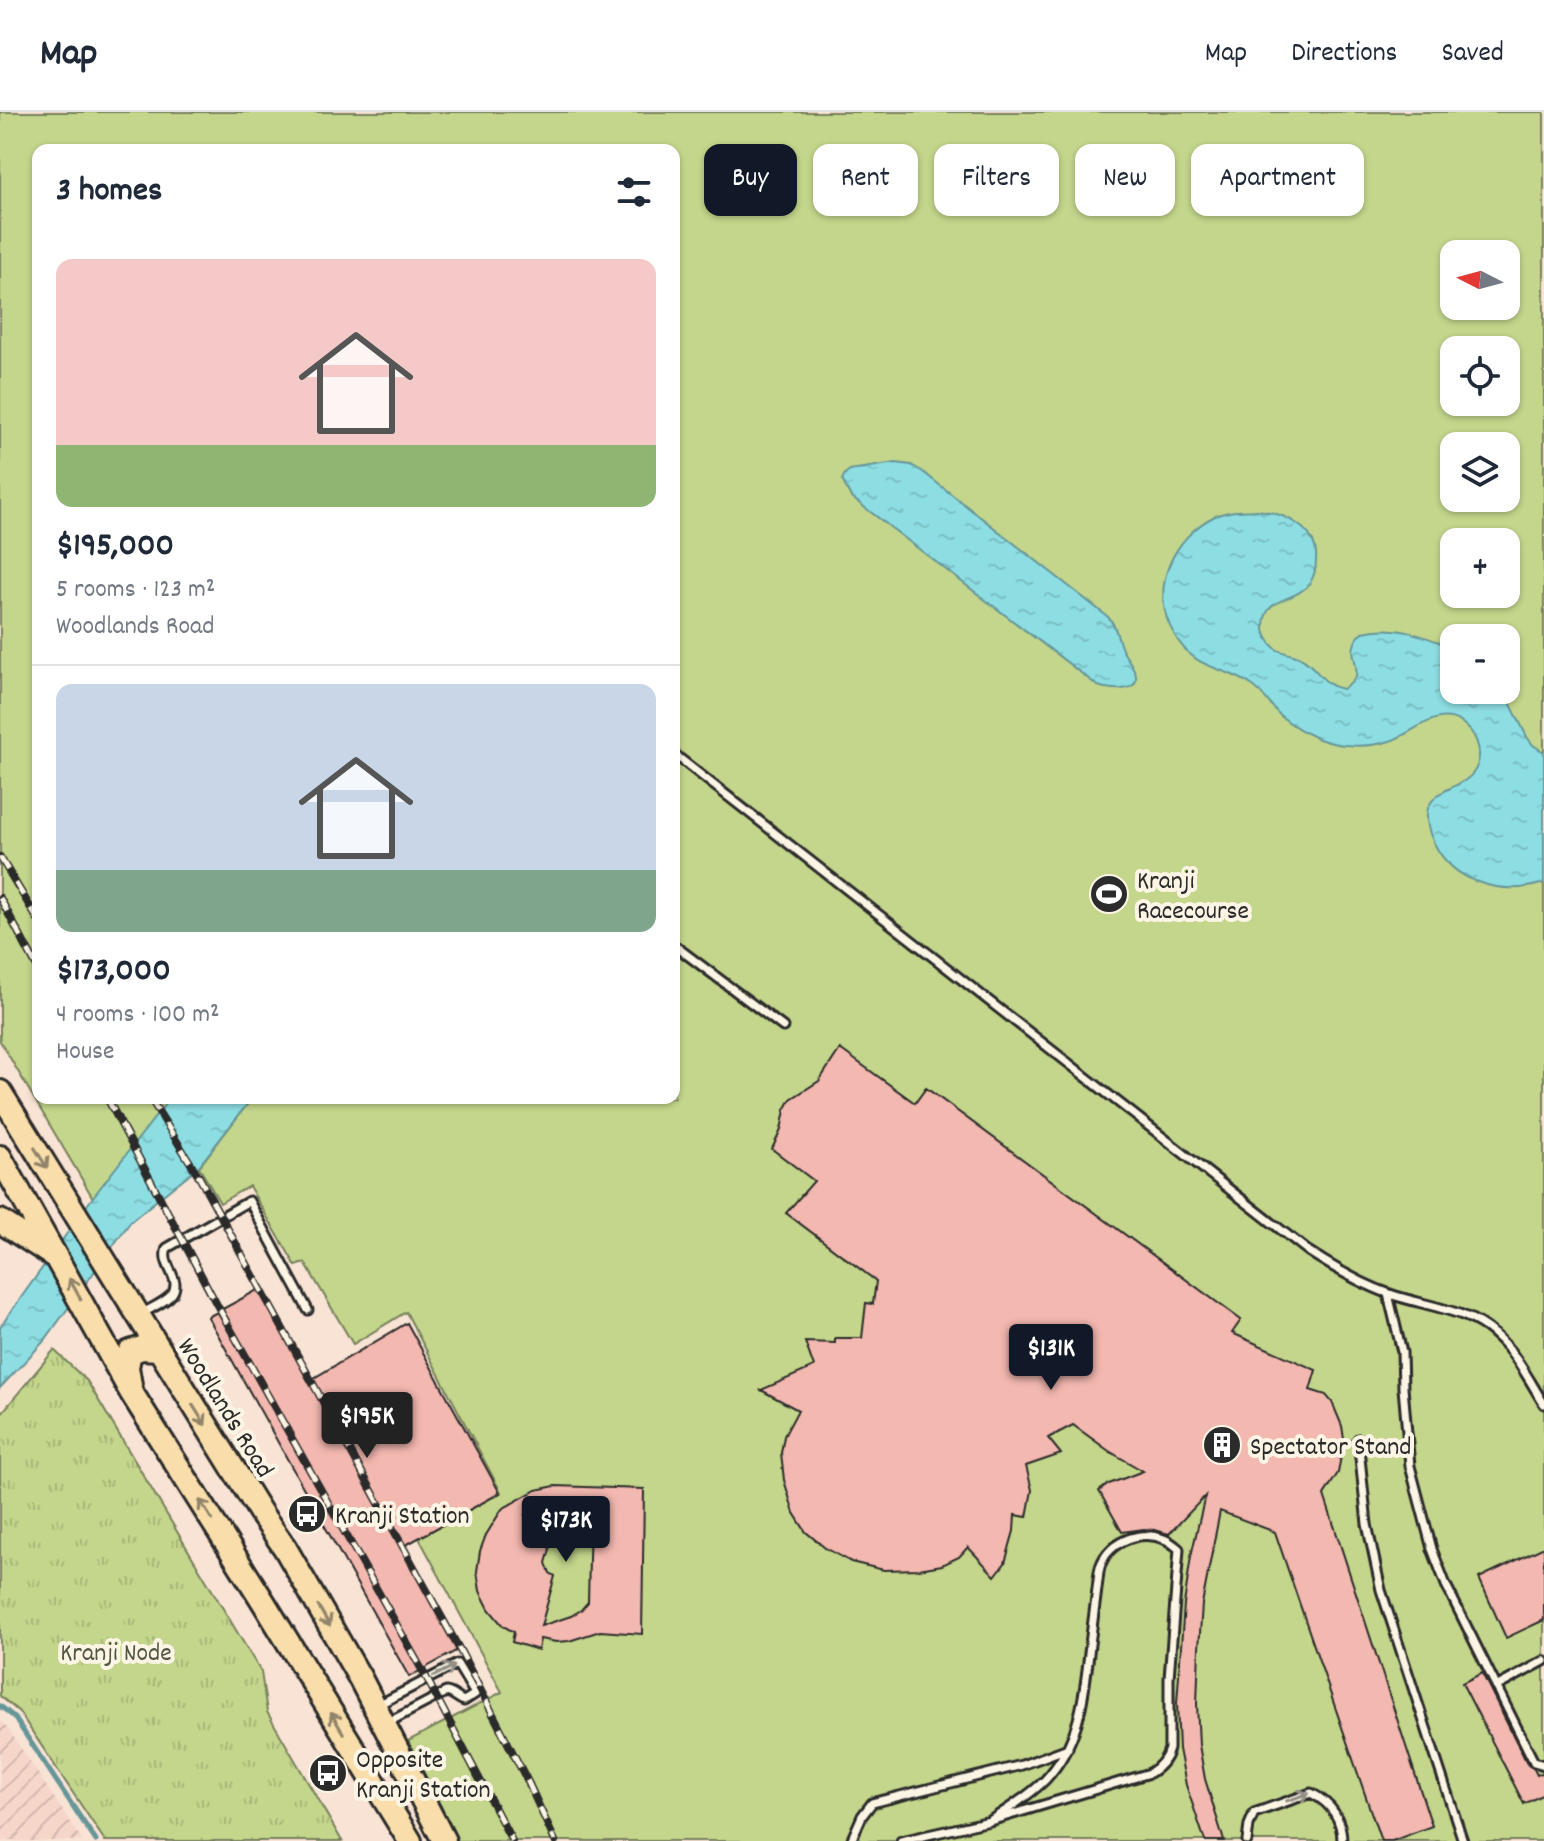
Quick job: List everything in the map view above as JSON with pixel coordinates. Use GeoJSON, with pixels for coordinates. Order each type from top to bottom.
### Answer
{"type":"FeatureCollection","features":[{"type":"Feature","properties":{"kind":"main road","name":"Woodlands Road"},"geometry":{"type":"LineString","coordinates":[[0,1092],[285,1548],[379,1716],[444,1841]]}},
{"type":"Feature","properties":{"kind":"main road"},"geometry":{"type":"LineString","coordinates":[[0,1157],[131,1392],[410,1841]]}},
{"type":"Feature","properties":{"kind":"main road"},"geometry":{"type":"LineString","coordinates":[[0,1221],[58,1259]]}},
{"type":"Feature","properties":{"kind":"main road"},"geometry":{"type":"LineString","coordinates":[[131,1392],[127,1367],[130,1352],[142,1348],[158,1349]]}},
{"type":"Feature","properties":{"kind":"lane"},"geometry":{"type":"LineString","coordinates":[[680,759],[1286,1234],[1334,1268],[1388,1294],[1453,1312],[1493,1333],[1515,1357],[1544,1404]]}},
{"type":"Feature","properties":{"kind":"lane"},"geometry":{"type":"LineString","coordinates":[[680,950],[783,1027]]}},
{"type":"Feature","properties":{"kind":"lane"},"geometry":{"type":"LineString","coordinates":[[138,1316],[172,1294],[175,1285],[174,1276],[165,1260],[167,1248],[249,1201],[308,1310]]}},
{"type":"Feature","properties":{"kind":"lane"},"geometry":{"type":"LineString","coordinates":[[1388,1294],[1402,1352],[1410,1466],[1429,1535],[1446,1585],[1496,1687],[1534,1762],[1544,1765]]}},
{"type":"Feature","properties":{"kind":"lane"},"geometry":{"type":"LineString","coordinates":[[1358,1439],[1367,1524],[1381,1590],[1463,1841]]}},
{"type":"Feature","properties":{"kind":"lane"},"geometry":{"type":"LineString","coordinates":[[901,1841],[990,1821],[1150,1773],[1159,1767],[1167,1757],[1169,1737],[1169,1678],[1179,1549],[1167,1539],[1148,1535],[1123,1541],[1106,1554],[1101,1563],[1084,1703],[1078,1726],[1068,1748],[1045,1780],[990,1821]]}},
{"type":"Feature","properties":{"kind":"lane"},"geometry":{"type":"LineString","coordinates":[[1496,1687],[1544,1661]]}},
{"type":"Feature","properties":{"kind":"lane"},"geometry":{"type":"LineString","coordinates":[[457,1664],[475,1694],[464,1701],[446,1692],[379,1716],[457,1664]]}},
{"type":"Feature","properties":{"kind":"lane"},"geometry":{"type":"LineString","coordinates":[[851,1841],[866,1809],[879,1800],[1022,1765],[1068,1748]]}},
{"type":"Feature","properties":{"kind":"lane"},"geometry":{"type":"LineString","coordinates":[[1247,1841],[1254,1813],[1311,1793],[1332,1807],[1339,1818],[1342,1841]]}},
{"type":"Feature","properties":{"kind":"shaded area"},"geometry":{"type":"Polygon","coordinates":[[[0,1721],[7,1727],[83,1841],[0,1841],[0,1721]]]}},
{"type":"Feature","properties":{"kind":"green space","name":"Kranji Racecourse"},"geometry":{"type":"Polygon","coordinates":[[[0,112],[1544,112],[1544,1841],[458,1841],[408,1741],[502,1692],[419,1538],[501,1492],[406,1312],[353,1344],[305,1263],[296,1266],[249,1186],[220,1203],[199,1167],[247,1104],[680,1104],[680,144],[32,144],[32,1095],[0,1041],[0,112]]]}},
{"type":"Feature","properties":{"kind":"green space","name":"Kranji Racecourse"},"geometry":{"type":"Polygon","coordinates":[[[37,1104],[165,1104],[93,1198],[37,1104]]]}},
{"type":"Feature","properties":{"kind":"green space","name":"Kranji Node"},"geometry":{"type":"Polygon","coordinates":[[[54,1350],[87,1381],[261,1672],[267,1712],[342,1841],[105,1841],[19,1712],[0,1696],[0,1415],[54,1350]]]}},
{"type":"Feature","properties":{"kind":"water"},"geometry":{"type":"Polygon","coordinates":[[[896,463],[911,465],[923,472],[1108,617],[1134,670],[1135,683],[1118,689],[1098,686],[851,497],[842,480],[850,470],[896,463]]]}},
{"type":"Feature","properties":{"kind":"water"},"geometry":{"type":"Polygon","coordinates":[[[1257,510],[1278,515],[1298,524],[1312,540],[1316,561],[1309,584],[1274,605],[1265,617],[1265,634],[1276,649],[1299,657],[1324,680],[1343,689],[1356,675],[1353,648],[1363,632],[1398,630],[1440,643],[1440,704],[1511,704],[1527,737],[1544,752],[1544,883],[1512,888],[1481,883],[1454,868],[1434,843],[1428,826],[1428,808],[1438,795],[1467,779],[1479,760],[1477,742],[1462,723],[1453,719],[1435,719],[1390,741],[1373,745],[1327,742],[1286,720],[1253,686],[1201,662],[1182,646],[1174,634],[1163,600],[1169,566],[1176,551],[1200,525],[1230,512],[1257,510]]]}},
{"type":"Feature","properties":{"kind":"water"},"geometry":{"type":"Polygon","coordinates":[[[165,1104],[247,1104],[199,1166],[131,1221],[45,1340],[0,1388],[0,1327],[93,1197],[165,1104]]]}},
{"type":"Feature","properties":{"kind":"building","name":"Spectator Stand"},"geometry":{"type":"Polygon","coordinates":[[[840,1049],[915,1103],[926,1088],[1241,1320],[1232,1333],[1316,1370],[1310,1390],[1326,1395],[1332,1402],[1344,1439],[1338,1473],[1324,1495],[1432,1826],[1392,1841],[1381,1841],[1275,1532],[1220,1511],[1202,1604],[1197,1704],[1205,1779],[1224,1841],[1205,1841],[1186,1785],[1179,1749],[1177,1703],[1184,1604],[1205,1496],[1169,1534],[1144,1529],[1122,1532],[1099,1491],[1143,1471],[1073,1425],[1048,1438],[1061,1454],[1026,1466],[1032,1490],[1027,1517],[1015,1515],[1005,1563],[995,1576],[968,1547],[959,1557],[942,1565],[884,1570],[851,1562],[825,1548],[806,1532],[794,1513],[784,1480],[781,1453],[784,1436],[798,1410],[761,1390],[814,1367],[805,1342],[835,1343],[835,1338],[862,1338],[866,1303],[873,1304],[876,1281],[786,1213],[814,1181],[772,1149],[791,1099],[819,1081],[840,1049]]]}},
{"type":"Feature","properties":{"kind":"building"},"geometry":{"type":"Polygon","coordinates":[[[261,1288],[312,1379],[407,1323],[500,1493],[404,1546],[461,1648],[409,1677],[208,1317],[261,1288]]]}},
{"type":"Feature","properties":{"kind":"building"},"geometry":{"type":"Polygon","coordinates":[[[555,1486],[644,1489],[642,1634],[600,1631],[569,1641],[540,1639],[538,1650],[512,1642],[514,1632],[503,1626],[480,1591],[477,1571],[480,1551],[502,1509],[536,1490],[555,1486]],[[553,1509],[525,1515],[550,1549],[546,1563],[550,1573],[555,1576],[541,1626],[571,1616],[588,1602],[590,1515],[553,1509]]]}},
{"type":"Feature","properties":{"kind":"building"},"geometry":{"type":"Polygon","coordinates":[[[1544,1547],[1544,1620],[1506,1638],[1479,1578],[1544,1547]]]}},
{"type":"Feature","properties":{"kind":"building"},"geometry":{"type":"Polygon","coordinates":[[[1482,1673],[1528,1765],[1537,1775],[1544,1772],[1544,1794],[1524,1804],[1462,1683],[1482,1673]]]}},
{"type":"Feature","properties":{"kind":"waterway"},"geometry":{"type":"LineString","coordinates":[[0,1706],[14,1717],[96,1841]]}},
{"type":"Feature","properties":{"kind":"railway"},"geometry":{"type":"LineString","coordinates":[[0,857],[32,910]]}},
{"type":"Feature","properties":{"kind":"railway"},"geometry":{"type":"LineString","coordinates":[[0,898],[32,958]]}},
{"type":"Feature","properties":{"kind":"railway"},"geometry":{"type":"LineString","coordinates":[[110,1104],[217,1305],[426,1677],[512,1841]]}},
{"type":"Feature","properties":{"kind":"railway"},"geometry":{"type":"LineString","coordinates":[[154,1104],[198,1175],[462,1654],[555,1841]]}},
{"type":"Feature","properties":{"kind":"place","name":"Kranji Racecourse"},"geometry":{"type":"Point","coordinates":[1109,894]}},
{"type":"Feature","properties":{"kind":"place","name":"Spectator Stand"},"geometry":{"type":"Point","coordinates":[1222,1445]}},
{"type":"Feature","properties":{"kind":"place","name":"Kranji Station"},"geometry":{"type":"Point","coordinates":[307,1514]}},
{"type":"Feature","properties":{"kind":"place","name":"Opposite Kranji Station"},"geometry":{"type":"Point","coordinates":[328,1773]}}]}
